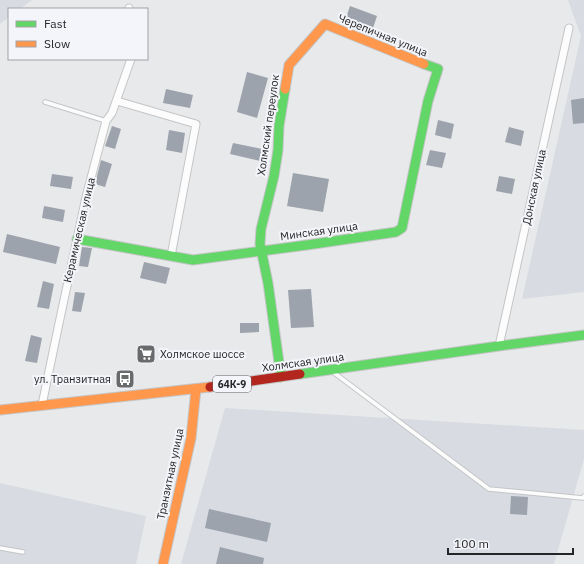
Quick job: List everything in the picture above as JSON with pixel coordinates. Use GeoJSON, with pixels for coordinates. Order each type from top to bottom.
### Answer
{"type":"FeatureCollection","features":[{"type":"Feature","properties":{"kind":"street","name":"Черепичная улица"},"geometry":{"type":"LineString","coordinates":[[289,65],[324,24],[438,69]]}},
{"type":"Feature","properties":{"kind":"street","name":"Донская улица"},"geometry":{"type":"LineString","coordinates":[[499,346],[568,28]]}},
{"type":"Feature","properties":{"kind":"street","name":"Керамическая улица"},"geometry":{"type":"LineString","coordinates":[[42,405],[86,197],[106,121],[112,113],[117,101],[131,60]]}},
{"type":"Feature","properties":{"kind":"street","name":"Холмский переулок"},"geometry":{"type":"LineString","coordinates":[[281,377],[268,283],[260,244],[261,229],[274,176],[278,150],[279,126],[289,65]]}},
{"type":"Feature","properties":{"kind":"street","name":"Минская улица"},"geometry":{"type":"LineString","coordinates":[[77,239],[193,260],[396,232],[402,228],[428,101],[438,69]]}},
{"type":"Feature","properties":{"kind":"street"},"geometry":{"type":"LineString","coordinates":[[117,101],[196,124],[171,256]]}},
{"type":"Feature","properties":{"kind":"street","name":"Холмская улица"},"geometry":{"type":"LineString","coordinates":[[0,410],[196,389],[584,335]]}},
{"type":"Feature","properties":{"kind":"street","name":"Транзитная улица"},"geometry":{"type":"LineString","coordinates":[[163,564],[191,438],[196,389]]}},
{"type":"Feature","properties":{"kind":"lane"},"geometry":{"type":"LineString","coordinates":[[45,102],[106,121]]}},
{"type":"Feature","properties":{"kind":"lane"},"geometry":{"type":"LineString","coordinates":[[330,370],[489,489],[583,498],[584,496]]}},
{"type":"Feature","properties":{"kind":"lane"},"geometry":{"type":"LineString","coordinates":[[0,548],[23,552]]}},
{"type":"Feature","properties":{"kind":"shaded area"},"geometry":{"type":"Polygon","coordinates":[[[0,0],[32,0],[21,8],[8,8],[8,18],[0,24],[0,0]]]}},
{"type":"Feature","properties":{"kind":"shaded area"},"geometry":{"type":"Polygon","coordinates":[[[568,0],[584,0],[584,292],[522,299],[581,36],[568,0]]]}},
{"type":"Feature","properties":{"kind":"shaded area"},"geometry":{"type":"Polygon","coordinates":[[[225,408],[584,430],[584,459],[554,564],[181,564],[225,408]]]}},
{"type":"Feature","properties":{"kind":"shaded area"},"geometry":{"type":"Polygon","coordinates":[[[0,483],[146,516],[136,564],[0,564],[0,483]]]}},
{"type":"Feature","properties":{"kind":"building"},"geometry":{"type":"Polygon","coordinates":[[[350,6],[377,16],[372,31],[345,21],[350,6]]]}},
{"type":"Feature","properties":{"kind":"building"},"geometry":{"type":"Polygon","coordinates":[[[247,72],[268,78],[257,118],[237,112],[247,72]]]}},
{"type":"Feature","properties":{"kind":"building"},"geometry":{"type":"Polygon","coordinates":[[[166,89],[193,95],[190,108],[163,103],[166,89]]]}},
{"type":"Feature","properties":{"kind":"building"},"geometry":{"type":"Polygon","coordinates":[[[584,98],[584,123],[573,124],[571,100],[584,98]]]}},
{"type":"Feature","properties":{"kind":"building"},"geometry":{"type":"Polygon","coordinates":[[[438,120],[454,124],[451,139],[435,135],[438,120]]]}},
{"type":"Feature","properties":{"kind":"building"},"geometry":{"type":"Polygon","coordinates":[[[112,126],[121,129],[115,149],[105,146],[112,126]]]}},
{"type":"Feature","properties":{"kind":"building"},"geometry":{"type":"Polygon","coordinates":[[[509,127],[524,131],[521,146],[505,142],[509,127]]]}},
{"type":"Feature","properties":{"kind":"building"},"geometry":{"type":"Polygon","coordinates":[[[169,130],[185,133],[182,153],[166,150],[169,130]]]}},
{"type":"Feature","properties":{"kind":"building"},"geometry":{"type":"Polygon","coordinates":[[[233,143],[262,149],[260,161],[230,154],[233,143]]]}},
{"type":"Feature","properties":{"kind":"building"},"geometry":{"type":"Polygon","coordinates":[[[430,150],[446,153],[442,168],[426,165],[430,150]]]}},
{"type":"Feature","properties":{"kind":"building"},"geometry":{"type":"Polygon","coordinates":[[[101,160],[112,164],[105,187],[95,184],[101,160]]]}},
{"type":"Feature","properties":{"kind":"building"},"geometry":{"type":"Polygon","coordinates":[[[293,173],[329,179],[323,212],[287,206],[293,173]]]}},
{"type":"Feature","properties":{"kind":"building"},"geometry":{"type":"Polygon","coordinates":[[[52,174],[73,177],[71,189],[50,186],[52,174]]]}},
{"type":"Feature","properties":{"kind":"building"},"geometry":{"type":"Polygon","coordinates":[[[499,176],[515,179],[512,194],[496,191],[499,176]]]}},
{"type":"Feature","properties":{"kind":"building"},"geometry":{"type":"Polygon","coordinates":[[[44,206],[65,210],[63,222],[42,218],[44,206]]]}},
{"type":"Feature","properties":{"kind":"building"},"geometry":{"type":"Polygon","coordinates":[[[7,234],[60,247],[56,264],[3,252],[7,234]]]}},
{"type":"Feature","properties":{"kind":"building"},"geometry":{"type":"Polygon","coordinates":[[[82,247],[92,248],[88,267],[79,266],[82,247]]]}},
{"type":"Feature","properties":{"kind":"building"},"geometry":{"type":"Polygon","coordinates":[[[144,262],[170,268],[166,284],[140,278],[144,262]]]}},
{"type":"Feature","properties":{"kind":"building"},"geometry":{"type":"Polygon","coordinates":[[[43,281],[54,284],[49,309],[37,307],[43,281]]]}},
{"type":"Feature","properties":{"kind":"building"},"geometry":{"type":"Polygon","coordinates":[[[311,289],[314,327],[291,328],[288,290],[311,289]]]}},
{"type":"Feature","properties":{"kind":"building"},"geometry":{"type":"Polygon","coordinates":[[[75,292],[85,293],[81,312],[72,311],[75,292]]]}},
{"type":"Feature","properties":{"kind":"building"},"geometry":{"type":"Polygon","coordinates":[[[240,323],[259,323],[259,332],[240,333],[240,323]]]}},
{"type":"Feature","properties":{"kind":"building"},"geometry":{"type":"Polygon","coordinates":[[[31,335],[42,338],[37,363],[25,361],[31,335]]]}},
{"type":"Feature","properties":{"kind":"building"},"geometry":{"type":"Polygon","coordinates":[[[137,349],[153,349],[153,360],[137,360],[137,349]]]}},
{"type":"Feature","properties":{"kind":"building"},"geometry":{"type":"Polygon","coordinates":[[[511,496],[528,497],[527,515],[510,514],[511,496]]]}},
{"type":"Feature","properties":{"kind":"building"},"geometry":{"type":"Polygon","coordinates":[[[209,509],[271,523],[267,542],[205,528],[209,509]]]}},
{"type":"Feature","properties":{"kind":"building"},"geometry":{"type":"Polygon","coordinates":[[[220,547],[264,558],[263,564],[216,564],[220,547]]]}},
{"type":"Feature","properties":{"kind":"traffic: fast"},"geometry":{"type":"LineString","coordinates":[[77,239],[193,260],[396,232],[402,228],[428,101],[438,69],[424,64]]}},
{"type":"Feature","properties":{"kind":"traffic: fast"},"geometry":{"type":"LineString","coordinates":[[281,377],[268,283],[260,244],[261,229],[274,176],[278,150],[279,126],[285,89]]}},
{"type":"Feature","properties":{"kind":"traffic: fast"},"geometry":{"type":"LineString","coordinates":[[300,374],[584,335]]}},
{"type":"Feature","properties":{"kind":"traffic: slow"},"geometry":{"type":"LineString","coordinates":[[285,89],[289,65],[325,24],[424,64]]}},
{"type":"Feature","properties":{"kind":"traffic: slow"},"geometry":{"type":"LineString","coordinates":[[0,410],[210,387]]}},
{"type":"Feature","properties":{"kind":"traffic: slow"},"geometry":{"type":"LineString","coordinates":[[163,564],[191,438],[196,389]]}},
{"type":"Feature","properties":{"kind":"traffic: jam"},"geometry":{"type":"LineString","coordinates":[[210,387],[300,374]]}},
{"type":"Feature","properties":{"kind":"place","name":"Холмское шоссе"},"geometry":{"type":"Point","coordinates":[146,354]}},
{"type":"Feature","properties":{"kind":"place","name":"ул. Транзитная"},"geometry":{"type":"Point","coordinates":[125,379]}}]}
